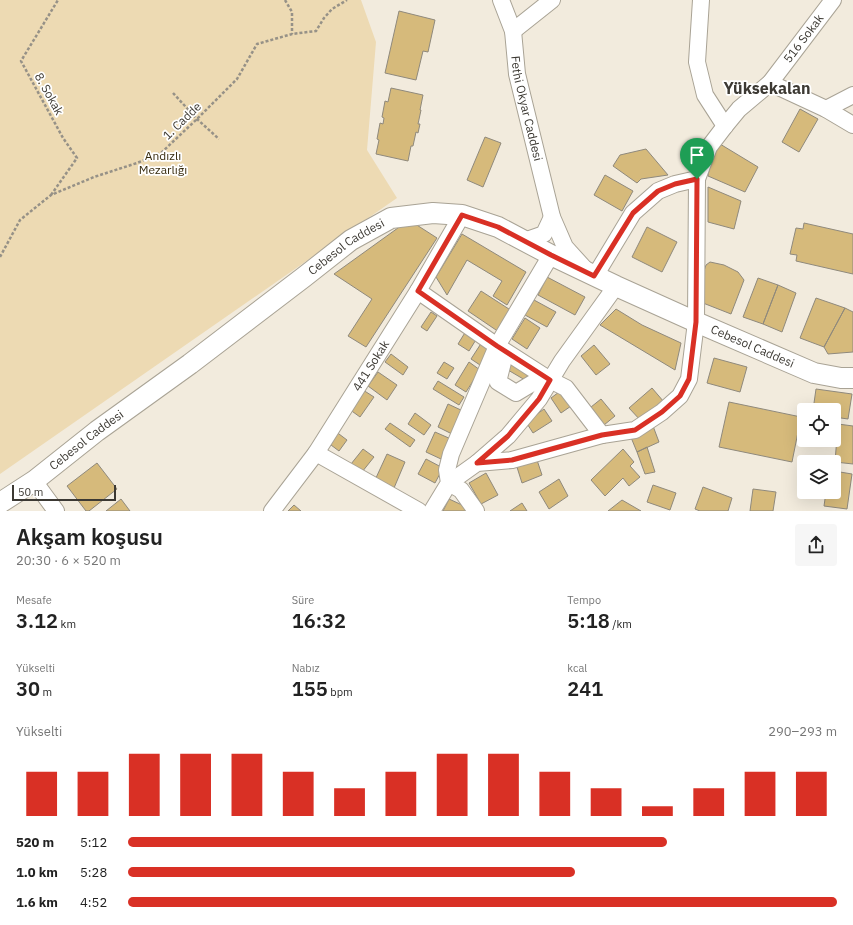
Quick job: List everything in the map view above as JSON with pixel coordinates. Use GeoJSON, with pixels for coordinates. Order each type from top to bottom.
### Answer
{"type":"FeatureCollection","features":[{"type":"Feature","properties":{"kind":"main road","name":"Cebesol Caddesi"},"geometry":{"type":"LineString","coordinates":[[0,503],[34,481],[97,431],[190,364],[304,278],[351,240],[391,218],[433,213],[462,215],[498,227],[551,255],[696,322],[814,373],[849,381]]}},
{"type":"Feature","properties":{"kind":"street","name":"Fethi Okyar Caddesi"},"geometry":{"type":"LineString","coordinates":[[501,0],[513,31],[517,74],[552,217],[565,247],[592,274]]}},
{"type":"Feature","properties":{"kind":"street"},"geometry":{"type":"LineString","coordinates":[[513,31],[552,0]]}},
{"type":"Feature","properties":{"kind":"street"},"geometry":{"type":"LineString","coordinates":[[477,463],[512,460],[602,435],[635,430],[662,412],[680,396],[689,379],[696,322],[697,179],[709,147],[725,126],[705,95],[697,62],[701,0]]}},
{"type":"Feature","properties":{"kind":"street","name":"516 Sokak"},"geometry":{"type":"LineString","coordinates":[[725,126],[739,109],[770,83],[833,0]]}},
{"type":"Feature","properties":{"kind":"street"},"geometry":{"type":"LineString","coordinates":[[770,83],[826,109],[853,125]]}},
{"type":"Feature","properties":{"kind":"street"},"geometry":{"type":"LineString","coordinates":[[826,109],[853,95]]}},
{"type":"Feature","properties":{"kind":"street"},"geometry":{"type":"LineString","coordinates":[[592,274],[633,213],[658,191],[675,184],[697,179]]}},
{"type":"Feature","properties":{"kind":"street","name":"441 Sokak"},"geometry":{"type":"LineString","coordinates":[[272,511],[316,453],[418,291],[462,215]]}},
{"type":"Feature","properties":{"kind":"street"},"geometry":{"type":"LineString","coordinates":[[524,241],[544,234],[552,217]]}},
{"type":"Feature","properties":{"kind":"street"},"geometry":{"type":"LineString","coordinates":[[476,511],[462,490],[450,482],[447,470],[451,454],[497,346],[551,255]]}},
{"type":"Feature","properties":{"kind":"street"},"geometry":{"type":"LineString","coordinates":[[432,511],[450,482],[477,463],[508,436],[539,399],[562,360],[616,286]]}},
{"type":"Feature","properties":{"kind":"street"},"geometry":{"type":"LineString","coordinates":[[418,291],[497,346],[550,380],[566,388],[602,435]]}},
{"type":"Feature","properties":{"kind":"street"},"geometry":{"type":"LineString","coordinates":[[497,346],[503,362],[498,382],[516,393],[536,381],[550,380]]}},
{"type":"Feature","properties":{"kind":"street"},"geometry":{"type":"LineString","coordinates":[[316,453],[419,511]]}},
{"type":"Feature","properties":{"kind":"street"},"geometry":{"type":"LineString","coordinates":[[34,481],[56,511]]}},
{"type":"Feature","properties":{"kind":"path","name":"8. Sokak"},"geometry":{"type":"LineString","coordinates":[[51,195],[77,158],[63,138],[21,61],[58,0]]}},
{"type":"Feature","properties":{"kind":"path"},"geometry":{"type":"LineString","coordinates":[[285,0],[292,12],[292,34]]}},
{"type":"Feature","properties":{"kind":"path","name":"1. Cadde"},"geometry":{"type":"LineString","coordinates":[[0,257],[20,220],[51,195],[94,177],[137,163],[161,153],[237,79],[257,44],[292,34],[316,31],[332,9],[347,0]]}},
{"type":"Feature","properties":{"kind":"path"},"geometry":{"type":"LineString","coordinates":[[173,93],[197,119],[219,139]]}},
{"type":"Feature","properties":{"kind":"green space","name":"Andızlı Mezarlığı"},"geometry":{"type":"Polygon","coordinates":[[[0,0],[361,0],[376,42],[367,150],[397,198],[0,474],[0,0]]]}},
{"type":"Feature","properties":{"kind":"building"},"geometry":{"type":"Polygon","coordinates":[[[399,11],[435,20],[428,52],[423,51],[416,80],[385,73],[399,11]]]}},
{"type":"Feature","properties":{"kind":"building"},"geometry":{"type":"Polygon","coordinates":[[[391,88],[423,95],[418,133],[416,132],[408,161],[376,154],[380,123],[383,124],[384,118],[382,117],[385,101],[388,102],[391,88]]]}},
{"type":"Feature","properties":{"kind":"building"},"geometry":{"type":"Polygon","coordinates":[[[800,109],[818,119],[799,152],[782,142],[800,109]]]}},
{"type":"Feature","properties":{"kind":"building"},"geometry":{"type":"Polygon","coordinates":[[[485,137],[501,143],[483,187],[467,180],[485,137]]]}},
{"type":"Feature","properties":{"kind":"building"},"geometry":{"type":"Polygon","coordinates":[[[720,144],[758,167],[745,192],[708,176],[712,154],[720,144]]]}},
{"type":"Feature","properties":{"kind":"building"},"geometry":{"type":"Polygon","coordinates":[[[646,149],[668,175],[641,179],[637,183],[613,166],[620,155],[646,149]]]}},
{"type":"Feature","properties":{"kind":"building"},"geometry":{"type":"Polygon","coordinates":[[[605,175],[633,191],[622,211],[594,195],[605,175]]]}},
{"type":"Feature","properties":{"kind":"building"},"geometry":{"type":"Polygon","coordinates":[[[708,187],[741,201],[734,229],[708,222],[708,187]]]}},
{"type":"Feature","properties":{"kind":"building"},"geometry":{"type":"Polygon","coordinates":[[[409,220],[437,238],[366,347],[348,336],[372,299],[334,274],[409,220]]]}},
{"type":"Feature","properties":{"kind":"building"},"geometry":{"type":"Polygon","coordinates":[[[804,223],[853,234],[853,274],[796,261],[797,255],[790,254],[796,228],[803,229],[804,223]]]}},
{"type":"Feature","properties":{"kind":"building"},"geometry":{"type":"Polygon","coordinates":[[[647,227],[677,242],[662,272],[632,257],[647,227]]]}},
{"type":"Feature","properties":{"kind":"building"},"geometry":{"type":"Polygon","coordinates":[[[462,234],[526,272],[507,305],[493,296],[502,281],[467,260],[447,295],[436,277],[462,234]]]}},
{"type":"Feature","properties":{"kind":"building"},"geometry":{"type":"Polygon","coordinates":[[[710,262],[724,265],[738,272],[744,280],[731,314],[703,303],[704,271],[706,265],[710,262]]]}},
{"type":"Feature","properties":{"kind":"building"},"geometry":{"type":"Polygon","coordinates":[[[547,277],[585,297],[575,315],[538,295],[547,277]]]}},
{"type":"Feature","properties":{"kind":"building"},"geometry":{"type":"Polygon","coordinates":[[[758,278],[778,285],[763,324],[743,317],[758,278]]]}},
{"type":"Feature","properties":{"kind":"building"},"geometry":{"type":"Polygon","coordinates":[[[778,285],[796,293],[782,332],[763,324],[778,285]]]}},
{"type":"Feature","properties":{"kind":"building"},"geometry":{"type":"Polygon","coordinates":[[[481,291],[512,311],[499,332],[468,311],[481,291]]]}},
{"type":"Feature","properties":{"kind":"building"},"geometry":{"type":"Polygon","coordinates":[[[816,298],[845,308],[824,347],[800,338],[816,298]]]}},
{"type":"Feature","properties":{"kind":"building"},"geometry":{"type":"Polygon","coordinates":[[[534,300],[556,312],[547,327],[525,315],[534,300]]]}},
{"type":"Feature","properties":{"kind":"building"},"geometry":{"type":"Polygon","coordinates":[[[845,308],[853,312],[853,352],[828,354],[824,347],[845,308]]]}},
{"type":"Feature","properties":{"kind":"building"},"geometry":{"type":"Polygon","coordinates":[[[616,309],[642,325],[681,343],[675,370],[600,325],[616,309]]]}},
{"type":"Feature","properties":{"kind":"building"},"geometry":{"type":"Polygon","coordinates":[[[431,312],[437,316],[427,331],[421,327],[431,312]]]}},
{"type":"Feature","properties":{"kind":"building"},"geometry":{"type":"Polygon","coordinates":[[[525,318],[540,328],[527,349],[512,339],[525,318]]]}},
{"type":"Feature","properties":{"kind":"building"},"geometry":{"type":"Polygon","coordinates":[[[466,331],[477,338],[469,351],[458,344],[466,331]]]}},
{"type":"Feature","properties":{"kind":"building"},"geometry":{"type":"Polygon","coordinates":[[[482,342],[491,348],[480,365],[471,359],[482,342]]]}},
{"type":"Feature","properties":{"kind":"building"},"geometry":{"type":"Polygon","coordinates":[[[594,345],[610,364],[596,375],[581,356],[594,345]]]}},
{"type":"Feature","properties":{"kind":"building"},"geometry":{"type":"Polygon","coordinates":[[[391,354],[408,367],[403,375],[385,362],[391,354]]]}},
{"type":"Feature","properties":{"kind":"building"},"geometry":{"type":"Polygon","coordinates":[[[714,358],[747,367],[740,392],[707,383],[714,358]]]}},
{"type":"Feature","properties":{"kind":"building"},"geometry":{"type":"Polygon","coordinates":[[[444,362],[454,368],[447,379],[437,373],[444,362]]]}},
{"type":"Feature","properties":{"kind":"building"},"geometry":{"type":"Polygon","coordinates":[[[469,362],[480,370],[466,392],[455,385],[469,362]]]}},
{"type":"Feature","properties":{"kind":"building"},"geometry":{"type":"Polygon","coordinates":[[[511,364],[528,374],[525,380],[508,370],[511,364]]]}},
{"type":"Feature","properties":{"kind":"building"},"geometry":{"type":"Polygon","coordinates":[[[378,372],[397,385],[387,400],[368,386],[378,372]]]}},
{"type":"Feature","properties":{"kind":"building"},"geometry":{"type":"Polygon","coordinates":[[[438,381],[464,397],[459,405],[433,389],[438,381]]]}},
{"type":"Feature","properties":{"kind":"building"},"geometry":{"type":"Polygon","coordinates":[[[652,388],[664,402],[642,422],[629,408],[652,388]]]}},
{"type":"Feature","properties":{"kind":"building"},"geometry":{"type":"Polygon","coordinates":[[[563,389],[574,404],[561,413],[551,398],[563,389]]]}},
{"type":"Feature","properties":{"kind":"building"},"geometry":{"type":"Polygon","coordinates":[[[816,389],[852,394],[848,419],[841,418],[841,403],[814,403],[816,389]]]}},
{"type":"Feature","properties":{"kind":"building"},"geometry":{"type":"Polygon","coordinates":[[[363,390],[374,397],[360,417],[349,409],[363,390]]]}},
{"type":"Feature","properties":{"kind":"building"},"geometry":{"type":"Polygon","coordinates":[[[601,399],[615,416],[604,425],[591,407],[601,399]]]}},
{"type":"Feature","properties":{"kind":"building"},"geometry":{"type":"Polygon","coordinates":[[[729,402],[797,416],[797,437],[792,462],[719,447],[729,402]]]}},
{"type":"Feature","properties":{"kind":"building"},"geometry":{"type":"Polygon","coordinates":[[[448,404],[463,411],[452,434],[438,427],[448,404]]]}},
{"type":"Feature","properties":{"kind":"building"},"geometry":{"type":"Polygon","coordinates":[[[544,409],[552,421],[533,433],[526,422],[544,409]]]}},
{"type":"Feature","properties":{"kind":"building"},"geometry":{"type":"Polygon","coordinates":[[[415,413],[431,425],[424,435],[408,424],[415,413]]]}},
{"type":"Feature","properties":{"kind":"building"},"geometry":{"type":"Polygon","coordinates":[[[390,423],[415,440],[410,447],[385,429],[390,423]]]}},
{"type":"Feature","properties":{"kind":"building"},"geometry":{"type":"Polygon","coordinates":[[[841,424],[853,426],[853,464],[841,463],[841,455],[836,455],[836,447],[841,447],[841,424]]]}},
{"type":"Feature","properties":{"kind":"building"},"geometry":{"type":"Polygon","coordinates":[[[653,426],[659,442],[637,452],[630,435],[653,426]]]}},
{"type":"Feature","properties":{"kind":"building"},"geometry":{"type":"Polygon","coordinates":[[[335,431],[347,440],[339,451],[327,442],[335,431]]]}},
{"type":"Feature","properties":{"kind":"building"},"geometry":{"type":"Polygon","coordinates":[[[435,432],[451,439],[441,459],[426,452],[435,432]]]}},
{"type":"Feature","properties":{"kind":"building"},"geometry":{"type":"Polygon","coordinates":[[[647,447],[655,472],[645,474],[637,452],[647,447]]]}},
{"type":"Feature","properties":{"kind":"building"},"geometry":{"type":"Polygon","coordinates":[[[363,449],[374,457],[362,472],[351,464],[363,449]]]}},
{"type":"Feature","properties":{"kind":"building"},"geometry":{"type":"Polygon","coordinates":[[[623,449],[634,462],[630,466],[640,477],[629,486],[623,478],[605,496],[591,480],[623,449]]]}},
{"type":"Feature","properties":{"kind":"building"},"geometry":{"type":"Polygon","coordinates":[[[387,454],[405,462],[394,488],[375,480],[387,454]]]}},
{"type":"Feature","properties":{"kind":"building"},"geometry":{"type":"Polygon","coordinates":[[[536,457],[542,475],[522,483],[516,464],[536,457]]]}},
{"type":"Feature","properties":{"kind":"building"},"geometry":{"type":"Polygon","coordinates":[[[426,459],[443,468],[435,483],[418,474],[426,459]]]}},
{"type":"Feature","properties":{"kind":"building"},"geometry":{"type":"Polygon","coordinates":[[[97,463],[117,489],[89,511],[86,511],[67,486],[97,463]]]}},
{"type":"Feature","properties":{"kind":"building"},"geometry":{"type":"Polygon","coordinates":[[[841,472],[852,474],[847,509],[824,506],[825,499],[841,499],[841,472]]]}},
{"type":"Feature","properties":{"kind":"building"},"geometry":{"type":"Polygon","coordinates":[[[486,473],[498,495],[481,504],[469,483],[486,473]]]}},
{"type":"Feature","properties":{"kind":"building"},"geometry":{"type":"Polygon","coordinates":[[[559,479],[568,496],[549,509],[539,492],[559,479]]]}},
{"type":"Feature","properties":{"kind":"building"},"geometry":{"type":"Polygon","coordinates":[[[653,485],[676,493],[670,510],[647,502],[653,485]]]}},
{"type":"Feature","properties":{"kind":"building"},"geometry":{"type":"Polygon","coordinates":[[[703,487],[732,498],[728,511],[700,511],[695,509],[703,487]]]}},
{"type":"Feature","properties":{"kind":"building"},"geometry":{"type":"Polygon","coordinates":[[[753,489],[776,492],[773,511],[750,511],[753,489]]]}},
{"type":"Feature","properties":{"kind":"building"},"geometry":{"type":"Polygon","coordinates":[[[121,499],[130,511],[106,511],[121,499]]]}},
{"type":"Feature","properties":{"kind":"building"},"geometry":{"type":"Polygon","coordinates":[[[449,499],[473,510],[473,511],[443,511],[449,499]]]}},
{"type":"Feature","properties":{"kind":"building"},"geometry":{"type":"Polygon","coordinates":[[[622,500],[641,511],[608,511],[622,500]]]}},
{"type":"Feature","properties":{"kind":"building"},"geometry":{"type":"Polygon","coordinates":[[[522,503],[527,511],[510,511],[522,503]]]}},
{"type":"Feature","properties":{"kind":"building"},"geometry":{"type":"Polygon","coordinates":[[[294,505],[301,511],[288,511],[294,505]]]}},
{"type":"Feature","properties":{"kind":"district","name":"Yüksekalan"},"geometry":{"type":"Point","coordinates":[767,88]}},
{"type":"Feature","properties":{"kind":"route"},"geometry":{"type":"LineString","coordinates":[[697,179],[696,322],[689,379],[680,396],[662,412],[635,430],[602,435],[512,460],[477,463],[508,436],[539,399],[550,380],[497,346],[418,291],[462,215],[498,227],[594,276],[633,213],[658,191],[675,184],[697,179]]}}]}
